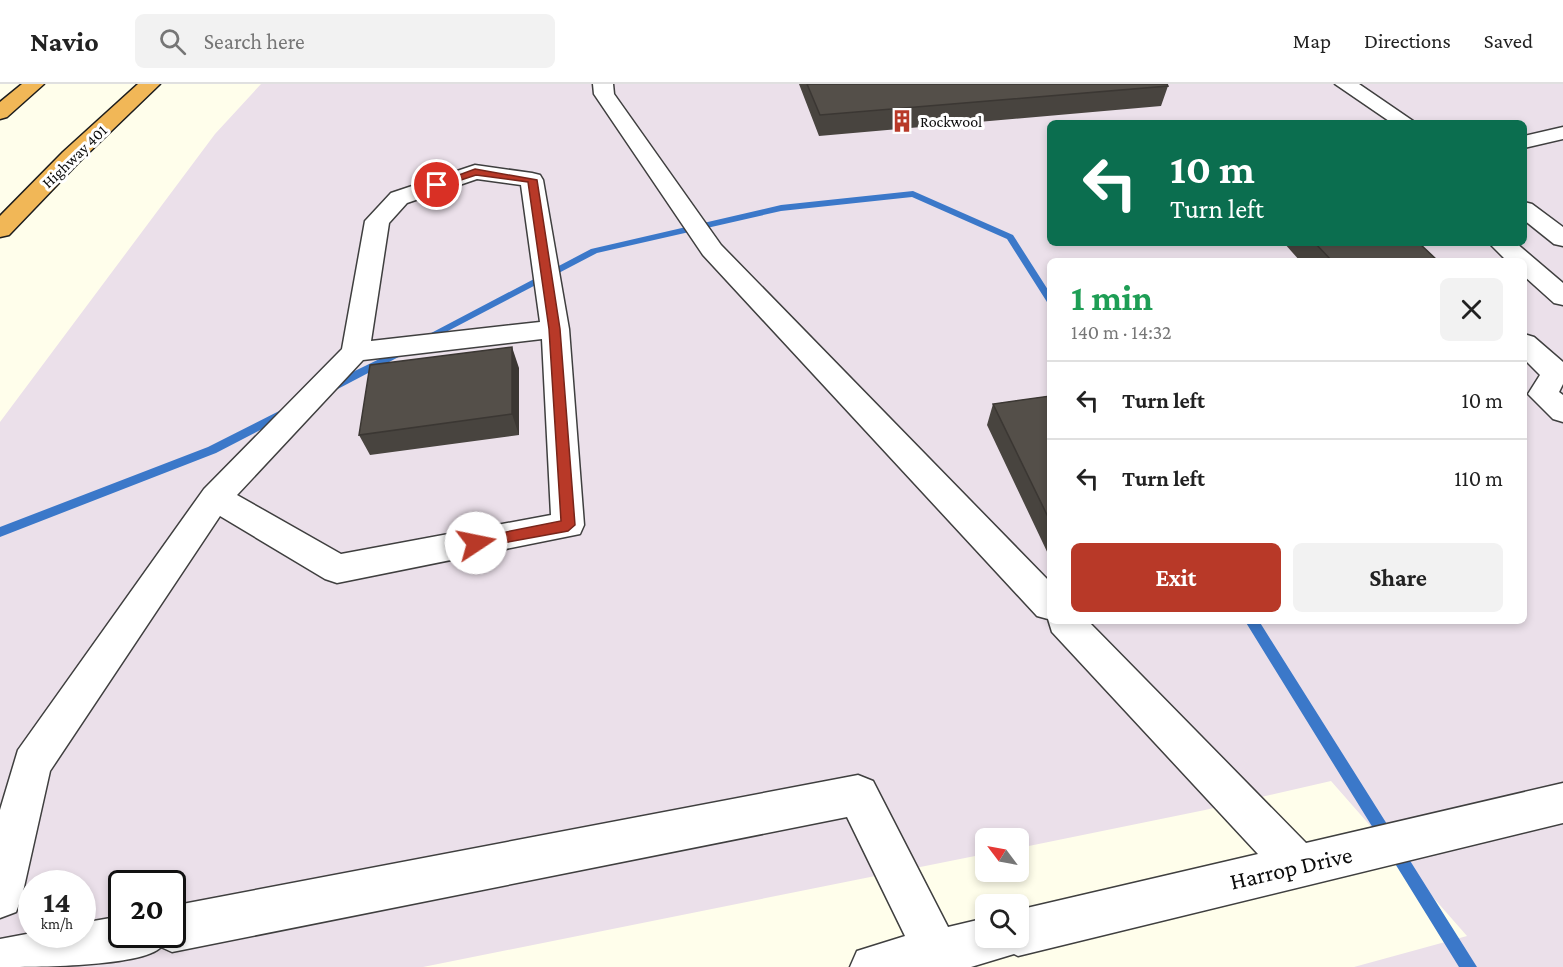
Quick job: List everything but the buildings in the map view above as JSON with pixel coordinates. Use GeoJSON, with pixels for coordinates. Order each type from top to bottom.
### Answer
{"type":"FeatureCollection","features":[{"type":"Feature","properties":{"kind":"highway"},"geometry":{"type":"LineString","coordinates":[[0,113],[34,84]]}},
{"type":"Feature","properties":{"kind":"highway","name":"Highway 401"},"geometry":{"type":"LineString","coordinates":[[0,230],[71,157],[150,84]]}},
{"type":"Feature","properties":{"kind":"street"},"geometry":{"type":"LineString","coordinates":[[603,84],[604,94],[712,250],[1047,602]]}},
{"type":"Feature","properties":{"kind":"street"},"geometry":{"type":"LineString","coordinates":[[1345,84],[1401,120]]}},
{"type":"Feature","properties":{"kind":"street"},"geometry":{"type":"LineString","coordinates":[[1527,141],[1563,133]]}},
{"type":"Feature","properties":{"kind":"street"},"geometry":{"type":"LineString","coordinates":[[0,896],[32,764],[215,498],[355,352],[377,221],[399,198],[475,172],[532,180],[555,329],[568,525],[337,569],[215,498]]}},
{"type":"Feature","properties":{"kind":"street"},"geometry":{"type":"LineString","coordinates":[[1527,211],[1563,240]]}},
{"type":"Feature","properties":{"kind":"street"},"geometry":{"type":"LineString","coordinates":[[1504,246],[1518,258]]}},
{"type":"Feature","properties":{"kind":"street"},"geometry":{"type":"LineString","coordinates":[[1527,266],[1563,297]]}},
{"type":"Feature","properties":{"kind":"street"},"geometry":{"type":"LineString","coordinates":[[355,352],[555,329]]}},
{"type":"Feature","properties":{"kind":"street"},"geometry":{"type":"LineString","coordinates":[[1527,345],[1559,372],[1544,394],[1563,412]]}},
{"type":"Feature","properties":{"kind":"street"},"geometry":{"type":"LineString","coordinates":[[1068,624],[1299,866]]}},
{"type":"Feature","properties":{"kind":"street"},"geometry":{"type":"LineString","coordinates":[[186,926],[858,795],[937,952]]}},
{"type":"Feature","properties":{"kind":"street","name":"Harrop Drive"},"geometry":{"type":"LineString","coordinates":[[1029,930],[1299,866],[1557,813]]}},
{"type":"Feature","properties":{"kind":"street"},"geometry":{"type":"LineString","coordinates":[[0,962],[108,941]]}},
{"type":"Feature","properties":{"kind":"street"},"geometry":{"type":"LineString","coordinates":[[873,967],[975,943]]}},
{"type":"Feature","properties":{"kind":"shaded area"},"geometry":{"type":"Polygon","coordinates":[[[261,84],[1563,84],[1563,967],[1354,967],[1467,936],[1331,781],[1205,810],[1029,846],[1029,828],[975,828],[975,856],[423,967],[0,967],[0,422],[215,134],[261,84]]]}},
{"type":"Feature","properties":{"kind":"waterway"},"geometry":{"type":"LineString","coordinates":[[421,341],[594,251],[781,208],[913,194],[1010,237],[1047,295]]}},
{"type":"Feature","properties":{"kind":"waterway"},"geometry":{"type":"LineString","coordinates":[[328,389],[406,349]]}},
{"type":"Feature","properties":{"kind":"waterway"},"geometry":{"type":"LineString","coordinates":[[0,532],[212,450],[289,410]]}},
{"type":"Feature","properties":{"kind":"waterway"},"geometry":{"type":"LineString","coordinates":[[1254,624],[1469,967]]}},
{"type":"Feature","properties":{"kind":"place","name":"Rockwool"},"geometry":{"type":"Point","coordinates":[902,121]}},
{"type":"Feature","properties":{"kind":"route"},"geometry":{"type":"LineString","coordinates":[[437,185],[475,172],[532,180],[555,329],[568,525],[476,543]]}}]}
